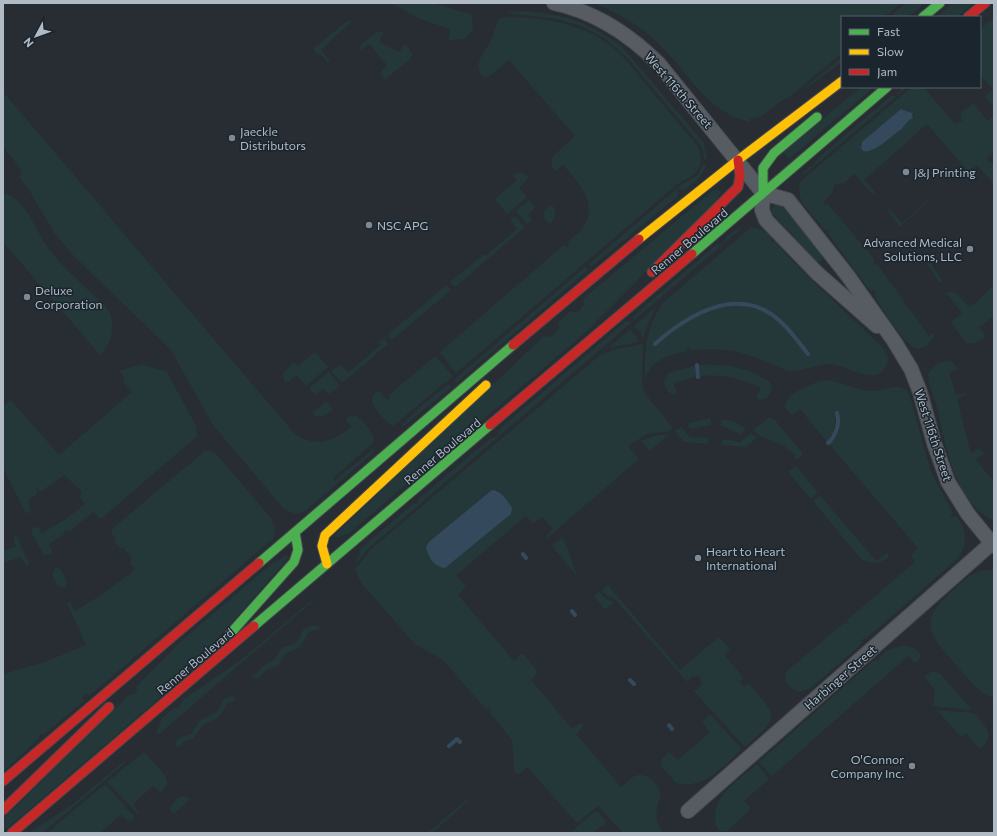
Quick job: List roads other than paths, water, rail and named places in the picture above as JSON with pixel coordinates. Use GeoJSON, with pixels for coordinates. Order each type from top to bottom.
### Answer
{"type":"FeatureCollection","features":[{"type":"Feature","properties":{"kind":"main road"},"geometry":{"type":"LineString","coordinates":[[924,16],[940,3]]}},
{"type":"Feature","properties":{"kind":"main road"},"geometry":{"type":"LineString","coordinates":[[969,16],[985,3]]}},
{"type":"Feature","properties":{"kind":"main road"},"geometry":{"type":"LineString","coordinates":[[3,781],[601,270],[738,160],[841,82]]}},
{"type":"Feature","properties":{"kind":"main road","name":"Renner Boulevard"},"geometry":{"type":"LineString","coordinates":[[12,833],[886,88]]}},
{"type":"Feature","properties":{"kind":"main road"},"geometry":{"type":"LineString","coordinates":[[763,193],[762,168],[774,153],[824,111]]}},
{"type":"Feature","properties":{"kind":"main road"},"geometry":{"type":"LineString","coordinates":[[645,279],[738,186],[740,176],[738,160]]}},
{"type":"Feature","properties":{"kind":"main road"},"geometry":{"type":"LineString","coordinates":[[613,321],[622,301]]}},
{"type":"Feature","properties":{"kind":"main road"},"geometry":{"type":"LineString","coordinates":[[503,367],[519,340]]}},
{"type":"Feature","properties":{"kind":"main road"},"geometry":{"type":"LineString","coordinates":[[327,564],[322,550],[322,542],[326,535],[493,379]]}},
{"type":"Feature","properties":{"kind":"main road"},"geometry":{"type":"LineString","coordinates":[[199,673],[236,626],[294,562],[298,550],[295,532]]}},
{"type":"Feature","properties":{"kind":"main road"},"geometry":{"type":"LineString","coordinates":[[3,810],[119,697],[136,668]]}},
{"type":"Feature","properties":{"kind":"street","name":"West 116th Street"},"geometry":{"type":"LineString","coordinates":[[554,3],[599,17],[642,47],[659,64],[738,160],[763,193],[788,200],[848,276],[894,341],[911,369],[920,392],[934,443],[948,482],[968,514],[993,544]]}},
{"type":"Feature","properties":{"kind":"street","name":"West 116th Street"},"geometry":{"type":"LineString","coordinates":[[763,193],[762,210],[766,220],[817,273],[894,341]]}},
{"type":"Feature","properties":{"kind":"street","name":"Harbinger Street"},"geometry":{"type":"LineString","coordinates":[[688,811],[993,544]]}},
{"type":"Feature","properties":{"kind":"water"},"geometry":{"type":"Polygon","coordinates":[[[901,109],[912,113],[913,118],[901,130],[877,148],[863,151],[861,148],[862,142],[901,109]]]}},
{"type":"Feature","properties":{"kind":"water"},"geometry":{"type":"Polygon","coordinates":[[[492,490],[499,492],[506,499],[512,508],[511,514],[445,568],[435,564],[427,551],[426,547],[429,542],[492,490]]]}},
{"type":"Feature","properties":{"kind":"waterway"},"geometry":{"type":"LineString","coordinates":[[655,344],[680,324],[710,309],[725,305],[741,304],[756,307],[771,314],[782,322],[808,354]]}},
{"type":"Feature","properties":{"kind":"waterway"},"geometry":{"type":"LineString","coordinates":[[697,365],[698,377]]}},
{"type":"Feature","properties":{"kind":"waterway"},"geometry":{"type":"LineString","coordinates":[[828,443],[837,429],[837,413]]}},
{"type":"Feature","properties":{"kind":"waterway"},"geometry":{"type":"LineString","coordinates":[[523,554],[526,558]]}},
{"type":"Feature","properties":{"kind":"waterway"},"geometry":{"type":"LineString","coordinates":[[572,611],[575,615]]}},
{"type":"Feature","properties":{"kind":"waterway"},"geometry":{"type":"LineString","coordinates":[[630,680],[634,684]]}},
{"type":"Feature","properties":{"kind":"waterway"},"geometry":{"type":"LineString","coordinates":[[669,725],[672,729]]}},
{"type":"Feature","properties":{"kind":"waterway"},"geometry":{"type":"LineString","coordinates":[[449,746],[457,739],[460,742]]}},
{"type":"Feature","properties":{"kind":"place","name":"Jaeckle Distributors"},"geometry":{"type":"Point","coordinates":[232,138]}},
{"type":"Feature","properties":{"kind":"place","name":"J&J Printing"},"geometry":{"type":"Point","coordinates":[906,172]}},
{"type":"Feature","properties":{"kind":"place","name":"NSC APG"},"geometry":{"type":"Point","coordinates":[369,225]}},
{"type":"Feature","properties":{"kind":"place","name":"Advanced Medical Solutions, LLC"},"geometry":{"type":"Point","coordinates":[970,249]}},
{"type":"Feature","properties":{"kind":"place","name":"Deluxe Corporation"},"geometry":{"type":"Point","coordinates":[27,297]}},
{"type":"Feature","properties":{"kind":"place","name":"Heart to Heart International"},"geometry":{"type":"Point","coordinates":[698,558]}},
{"type":"Feature","properties":{"kind":"place","name":"O'Connor Company Inc."},"geometry":{"type":"Point","coordinates":[912,766]}}]}
